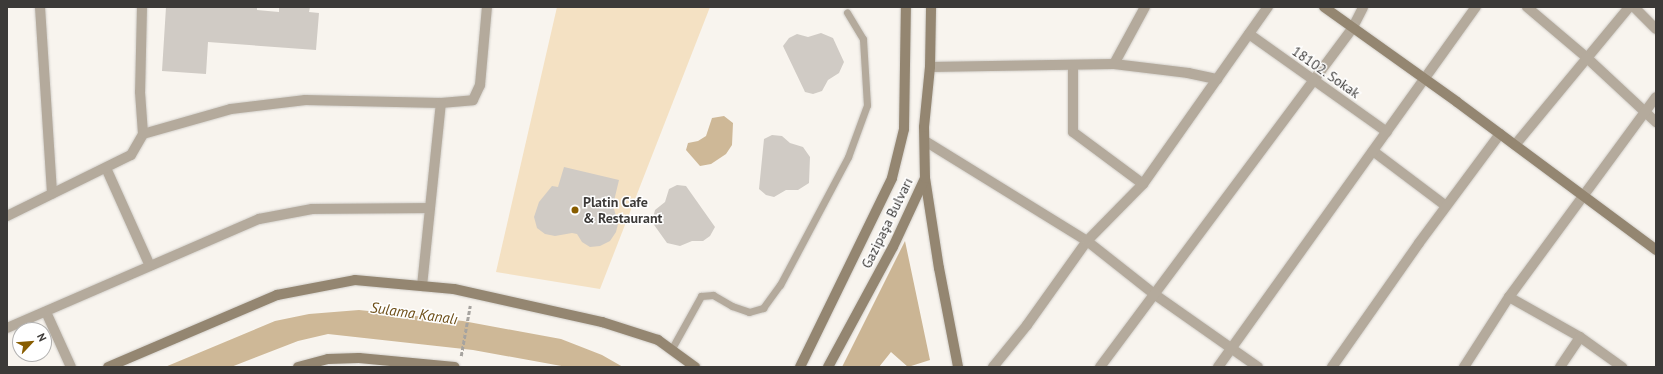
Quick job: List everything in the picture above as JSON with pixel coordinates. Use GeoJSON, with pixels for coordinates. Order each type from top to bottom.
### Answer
{"type":"FeatureCollection","features":[{"type":"Feature","properties":{"kind":"street"},"geometry":{"type":"LineString","coordinates":[[40,7],[52,194]]}},
{"type":"Feature","properties":{"kind":"street"},"geometry":{"type":"LineString","coordinates":[[7,216],[131,155],[143,134],[140,92],[142,7]]}},
{"type":"Feature","properties":{"kind":"street"},"geometry":{"type":"LineString","coordinates":[[143,134],[231,109],[305,100],[441,103],[472,100],[480,85],[487,7]]}},
{"type":"Feature","properties":{"kind":"street","name":"Gazipaşa Bulvarı"},"geometry":{"type":"LineString","coordinates":[[800,367],[892,178],[904,129],[906,7]]}},
{"type":"Feature","properties":{"kind":"street","name":"Gazipaşa Bulvarı"},"geometry":{"type":"LineString","coordinates":[[828,367],[893,247],[925,178],[925,141],[930,67],[931,7]]}},
{"type":"Feature","properties":{"kind":"street"},"geometry":{"type":"LineString","coordinates":[[1114,64],[1145,7]]}},
{"type":"Feature","properties":{"kind":"street"},"geometry":{"type":"LineString","coordinates":[[993,367],[1027,325],[1087,241],[1143,184],[1268,7]]}},
{"type":"Feature","properties":{"kind":"street"},"geometry":{"type":"LineString","coordinates":[[1324,7],[1515,144],[1656,250]]}},
{"type":"Feature","properties":{"kind":"street"},"geometry":{"type":"LineString","coordinates":[[1100,367],[1353,27],[1363,7]]}},
{"type":"Feature","properties":{"kind":"street"},"geometry":{"type":"LineString","coordinates":[[1218,367],[1426,79],[1476,7]]}},
{"type":"Feature","properties":{"kind":"street"},"geometry":{"type":"LineString","coordinates":[[1527,7],[1586,57],[1644,113],[1656,122]]}},
{"type":"Feature","properties":{"kind":"street"},"geometry":{"type":"LineString","coordinates":[[1515,144],[1629,7]]}},
{"type":"Feature","properties":{"kind":"street"},"geometry":{"type":"LineString","coordinates":[[1634,7],[1656,29]]}},
{"type":"Feature","properties":{"kind":"street","name":"18102. Sokak"},"geometry":{"type":"LineString","coordinates":[[1249,34],[1387,132]]}},
{"type":"Feature","properties":{"kind":"street"},"geometry":{"type":"LineString","coordinates":[[930,67],[1114,64],[1188,73],[1217,79]]}},
{"type":"Feature","properties":{"kind":"street"},"geometry":{"type":"LineString","coordinates":[[1073,65],[1073,132],[1143,184]]}},
{"type":"Feature","properties":{"kind":"street"},"geometry":{"type":"LineString","coordinates":[[1464,367],[1509,297],[1656,97]]}},
{"type":"Feature","properties":{"kind":"street"},"geometry":{"type":"LineString","coordinates":[[422,286],[441,103]]}},
{"type":"Feature","properties":{"kind":"street"},"geometry":{"type":"LineString","coordinates":[[1332,367],[1446,206],[1500,134]]}},
{"type":"Feature","properties":{"kind":"street"},"geometry":{"type":"LineString","coordinates":[[925,141],[1087,241],[1154,294],[1258,367]]}},
{"type":"Feature","properties":{"kind":"street"},"geometry":{"type":"LineString","coordinates":[[1373,152],[1446,206]]}},
{"type":"Feature","properties":{"kind":"street"},"geometry":{"type":"LineString","coordinates":[[106,168],[150,266]]}},
{"type":"Feature","properties":{"kind":"street"},"geometry":{"type":"LineString","coordinates":[[925,178],[938,268],[958,367]]}},
{"type":"Feature","properties":{"kind":"street"},"geometry":{"type":"LineString","coordinates":[[7,328],[259,220],[312,209],[430,208]]}},
{"type":"Feature","properties":{"kind":"street"},"geometry":{"type":"LineString","coordinates":[[108,367],[277,295],[355,280],[454,289],[602,322],[658,340],[695,367]]}},
{"type":"Feature","properties":{"kind":"street"},"geometry":{"type":"LineString","coordinates":[[1509,297],[1580,337],[1622,367]]}},
{"type":"Feature","properties":{"kind":"street"},"geometry":{"type":"LineString","coordinates":[[46,312],[71,367]]}},
{"type":"Feature","properties":{"kind":"street"},"geometry":{"type":"LineString","coordinates":[[1560,367],[1580,337]]}},
{"type":"Feature","properties":{"kind":"street"},"geometry":{"type":"LineString","coordinates":[[298,367],[328,359],[359,358],[454,367]]}},
{"type":"Feature","properties":{"kind":"lane"},"geometry":{"type":"LineString","coordinates":[[671,350],[701,296],[713,295],[732,306],[749,312],[763,308],[780,285],[848,157],[867,105],[863,39],[847,12]]}},
{"type":"Feature","properties":{"kind":"path"},"geometry":{"type":"LineString","coordinates":[[463,353],[468,316]]}},
{"type":"Feature","properties":{"kind":"shaded area"},"geometry":{"type":"Polygon","coordinates":[[[557,7],[710,7],[600,289],[496,272],[557,7]]]}},
{"type":"Feature","properties":{"kind":"shaded area"},"geometry":{"type":"Polygon","coordinates":[[[724,116],[733,123],[732,145],[726,154],[711,164],[700,166],[686,150],[688,143],[698,141],[706,136],[712,118],[724,116]]]}},
{"type":"Feature","properties":{"kind":"shaded area"},"geometry":{"type":"Polygon","coordinates":[[[905,241],[930,360],[908,367],[891,352],[879,367],[842,367],[905,241]]]}},
{"type":"Feature","properties":{"kind":"shaded area"},"geometry":{"type":"Polygon","coordinates":[[[359,310],[463,321],[561,339],[602,355],[623,367],[567,367],[473,350],[328,334],[298,341],[231,367],[165,367],[275,321],[309,314],[359,310]]]}},
{"type":"Feature","properties":{"kind":"building"},"geometry":{"type":"Polygon","coordinates":[[[166,7],[257,7],[257,10],[279,12],[279,7],[310,7],[309,12],[319,13],[316,50],[208,42],[206,74],[162,71],[166,7]]]}},
{"type":"Feature","properties":{"kind":"building"},"geometry":{"type":"Polygon","coordinates":[[[821,33],[833,38],[844,62],[839,73],[828,80],[822,91],[813,94],[805,92],[783,46],[789,38],[797,34],[808,37],[821,33]]]}},
{"type":"Feature","properties":{"kind":"building"},"geometry":{"type":"Polygon","coordinates":[[[772,135],[782,136],[790,143],[803,147],[810,157],[809,183],[798,190],[786,190],[774,197],[766,195],[759,189],[764,139],[772,135]]]}},
{"type":"Feature","properties":{"kind":"building","name":"Platin Cafe & Restaurant"},"geometry":{"type":"Polygon","coordinates":[[[564,167],[619,180],[613,205],[618,224],[616,232],[610,241],[600,246],[590,247],[582,242],[577,234],[572,233],[555,236],[545,234],[537,228],[534,217],[539,202],[552,186],[558,187],[564,167]]]}},
{"type":"Feature","properties":{"kind":"building"},"geometry":{"type":"Polygon","coordinates":[[[677,185],[686,186],[715,227],[710,236],[703,241],[692,241],[680,246],[667,243],[652,222],[655,210],[665,202],[669,189],[677,185]]]}},
{"type":"Feature","properties":{"kind":"place","name":"Platin Cafe & Restaurant"},"geometry":{"type":"Point","coordinates":[575,210]}},
{"type":"Feature","properties":{"kind":"water label","name":"Sulama Kanalı"},"geometry":{"type":"Point","coordinates":[414,313]}}]}
